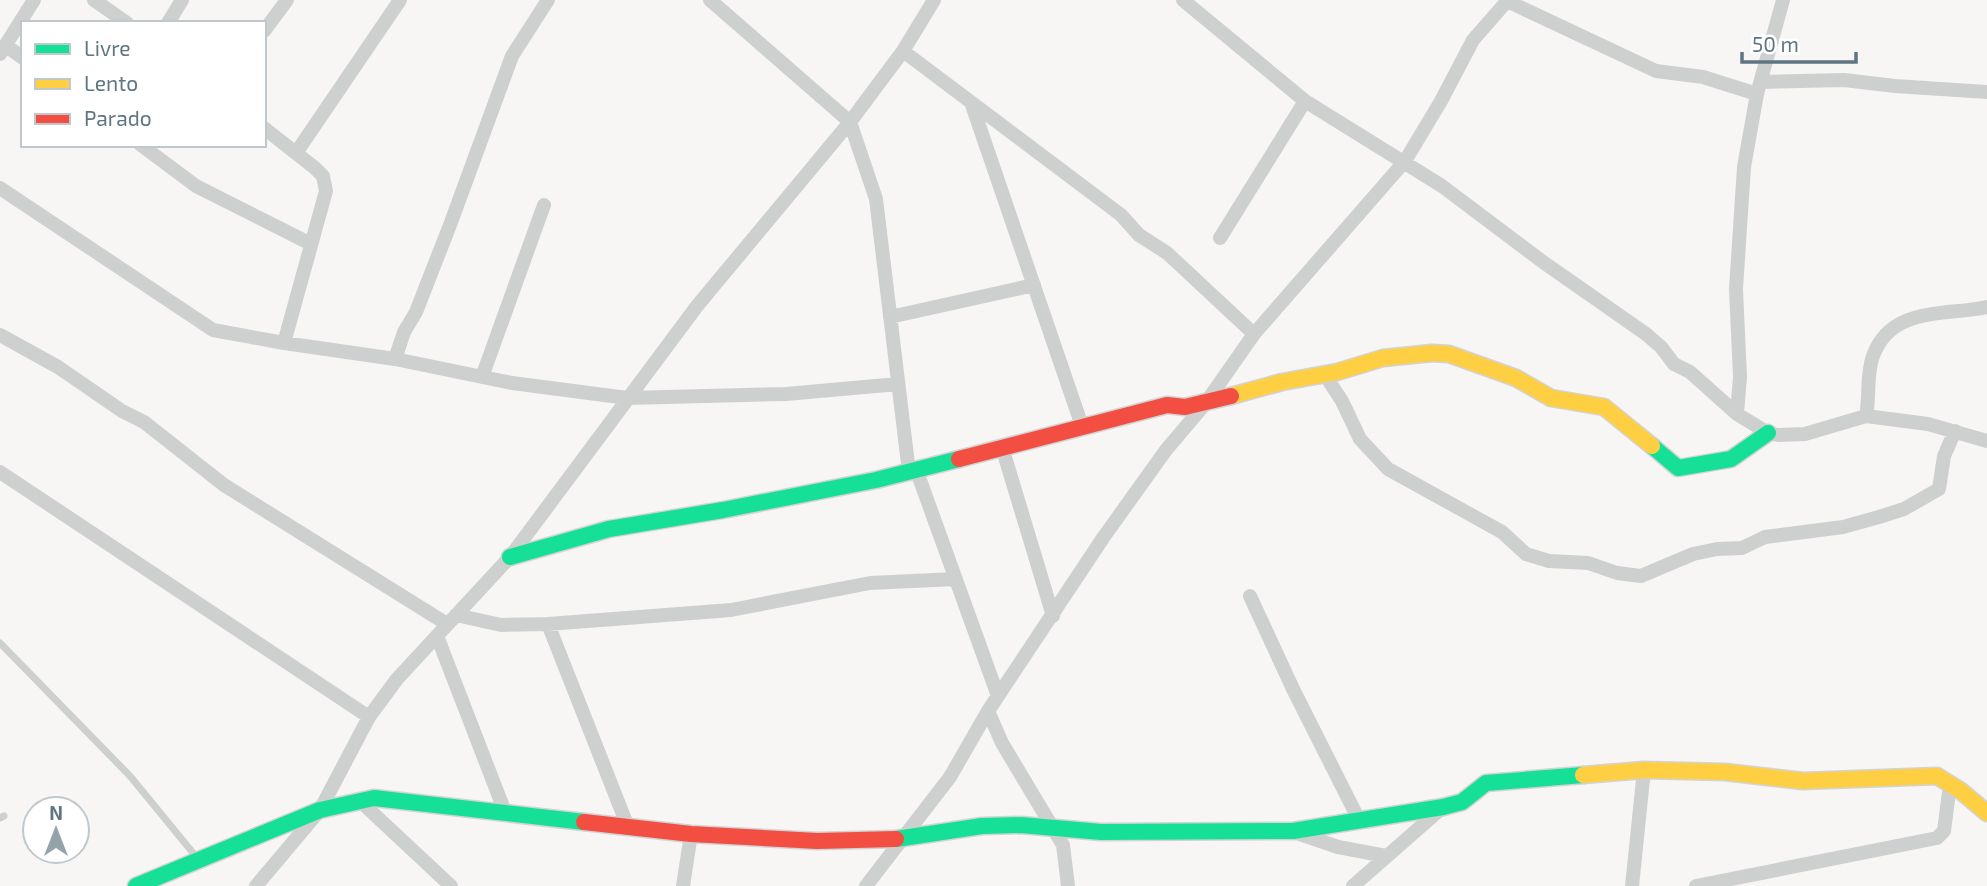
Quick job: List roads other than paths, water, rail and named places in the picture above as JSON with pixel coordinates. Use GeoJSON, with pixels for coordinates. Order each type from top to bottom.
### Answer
{"type":"FeatureCollection","features":[{"type":"Feature","properties":{"kind":"street"},"geometry":{"type":"LineString","coordinates":[[21,57],[3,50],[34,0]]}},
{"type":"Feature","properties":{"kind":"street"},"geometry":{"type":"LineString","coordinates":[[94,0],[107,17]]}},
{"type":"Feature","properties":{"kind":"street"},"geometry":{"type":"LineString","coordinates":[[169,21],[182,0]]}},
{"type":"Feature","properties":{"kind":"street"},"geometry":{"type":"LineString","coordinates":[[266,28],[287,0]]}},
{"type":"Feature","properties":{"kind":"street"},"geometry":{"type":"LineString","coordinates":[[296,153],[400,0]]}},
{"type":"Feature","properties":{"kind":"street"},"geometry":{"type":"LineString","coordinates":[[395,359],[450,225],[512,56],[548,0]]}},
{"type":"Feature","properties":{"kind":"street"},"geometry":{"type":"LineString","coordinates":[[710,0],[850,122],[876,199],[898,384],[913,471],[998,696]]}},
{"type":"Feature","properties":{"kind":"street"},"geometry":{"type":"LineString","coordinates":[[256,886],[320,810],[369,717],[397,679],[510,557],[697,306],[850,122],[903,51],[933,0]]}},
{"type":"Feature","properties":{"kind":"street"},"geometry":{"type":"LineString","coordinates":[[1183,0],[1305,101],[1405,161],[1646,334],[1674,364],[1690,372],[1737,414],[1768,433],[1778,436],[1805,435],[1866,416],[1928,424],[1987,441]]}},
{"type":"Feature","properties":{"kind":"street"},"geometry":{"type":"LineString","coordinates":[[1737,414],[1741,377],[1736,289],[1743,181],[1759,88],[1783,0]]}},
{"type":"Feature","properties":{"kind":"street"},"geometry":{"type":"LineString","coordinates":[[866,886],[950,777],[998,696],[1144,480],[1205,404],[1254,334],[1405,161],[1473,40],[1508,1],[1656,71],[1759,88],[1844,80],[1987,92]]}},
{"type":"Feature","properties":{"kind":"street"},"geometry":{"type":"LineString","coordinates":[[903,51],[1121,215],[1139,234],[1167,253],[1254,334]]}},
{"type":"Feature","properties":{"kind":"street"},"geometry":{"type":"LineString","coordinates":[[1220,238],[1305,101]]}},
{"type":"Feature","properties":{"kind":"street"},"geometry":{"type":"LineString","coordinates":[[971,102],[1082,426]]}},
{"type":"Feature","properties":{"kind":"street"},"geometry":{"type":"LineString","coordinates":[[266,130],[323,176],[326,191],[284,343]]}},
{"type":"Feature","properties":{"kind":"street"},"geometry":{"type":"LineString","coordinates":[[144,147],[196,186],[311,244]]}},
{"type":"Feature","properties":{"kind":"street"},"geometry":{"type":"LineString","coordinates":[[0,188],[213,330],[395,359],[512,383],[627,398],[796,393],[898,384]]}},
{"type":"Feature","properties":{"kind":"street"},"geometry":{"type":"LineString","coordinates":[[482,377],[544,205]]}},
{"type":"Feature","properties":{"kind":"street"},"geometry":{"type":"LineString","coordinates":[[890,317],[1034,285]]}},
{"type":"Feature","properties":{"kind":"street"},"geometry":{"type":"LineString","coordinates":[[1866,416],[1873,355],[1889,329],[1902,321],[1924,315],[1987,307]]}},
{"type":"Feature","properties":{"kind":"street"},"geometry":{"type":"LineString","coordinates":[[0,335],[58,367],[122,411],[144,422],[224,485],[451,620],[501,625],[548,624],[731,610],[870,583],[956,579]]}},
{"type":"Feature","properties":{"kind":"street"},"geometry":{"type":"LineString","coordinates":[[510,557],[609,529],[849,486],[1167,405],[1185,407],[1205,404],[1383,358],[1432,353],[1449,354],[1516,378],[1551,398],[1604,407],[1678,468],[1731,459],[1768,433]]}},
{"type":"Feature","properties":{"kind":"street"},"geometry":{"type":"LineString","coordinates":[[1325,374],[1342,401],[1360,439],[1371,453],[1397,476],[1502,532],[1526,554],[1536,558],[1588,563],[1629,575],[1641,576],[1693,554],[1741,548],[1774,535],[1843,527],[1904,509],[1939,489],[1944,456],[1955,431]]}},
{"type":"Feature","properties":{"kind":"street"},"geometry":{"type":"LineString","coordinates":[[1002,447],[1053,615]]}},
{"type":"Feature","properties":{"kind":"street"},"geometry":{"type":"LineString","coordinates":[[0,472],[369,717]]}},
{"type":"Feature","properties":{"kind":"street"},"geometry":{"type":"LineString","coordinates":[[1250,596],[1359,820]]}},
{"type":"Feature","properties":{"kind":"street"},"geometry":{"type":"LineString","coordinates":[[548,624],[628,827]]}},
{"type":"Feature","properties":{"kind":"street"},"geometry":{"type":"LineString","coordinates":[[437,636],[505,812]]}},
{"type":"Feature","properties":{"kind":"street"},"geometry":{"type":"LineString","coordinates":[[988,712],[1002,743],[1063,845],[1068,886]]}},
{"type":"Feature","properties":{"kind":"street"},"geometry":{"type":"LineString","coordinates":[[1632,886],[1644,770]]}},
{"type":"Feature","properties":{"kind":"street"},"geometry":{"type":"LineString","coordinates":[[136,886],[169,879],[199,860],[320,810],[386,798],[691,834],[817,841],[901,839],[982,826],[1021,825],[1101,832],[1293,831],[1443,807],[1462,802],[1486,783],[1644,770],[1725,772],[1803,781],[1937,776],[1950,783],[1987,813]]}},
{"type":"Feature","properties":{"kind":"street"},"geometry":{"type":"LineString","coordinates":[[1696,886],[1937,838],[1944,831],[1950,783]]}},
{"type":"Feature","properties":{"kind":"street"},"geometry":{"type":"LineString","coordinates":[[360,801],[450,886]]}},
{"type":"Feature","properties":{"kind":"street"},"geometry":{"type":"LineString","coordinates":[[1353,886],[1443,807]]}},
{"type":"Feature","properties":{"kind":"street"},"geometry":{"type":"LineString","coordinates":[[1293,831],[1338,847],[1386,856]]}},
{"type":"Feature","properties":{"kind":"street"},"geometry":{"type":"LineString","coordinates":[[683,886],[691,834]]}},
{"type":"Feature","properties":{"kind":"lane"},"geometry":{"type":"LineString","coordinates":[[0,643],[130,776],[199,860]]}}]}
